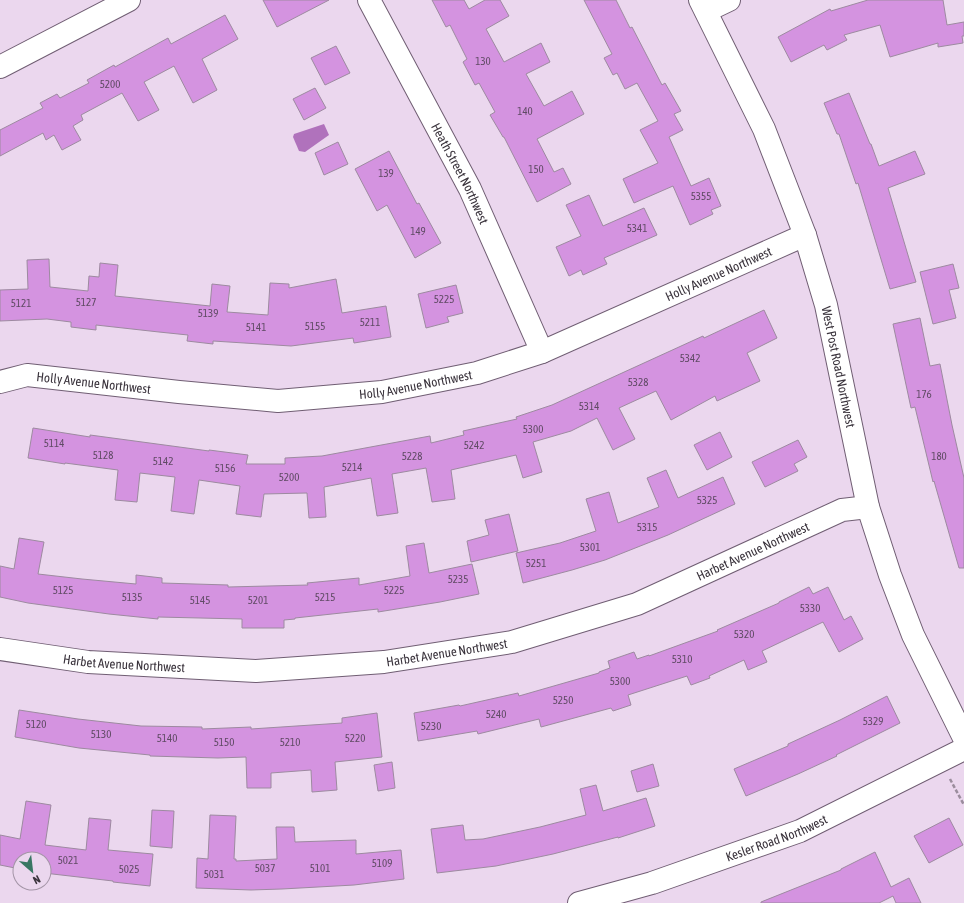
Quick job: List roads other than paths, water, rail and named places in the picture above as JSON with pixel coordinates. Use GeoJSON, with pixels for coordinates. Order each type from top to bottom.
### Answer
{"type":"FeatureCollection","features":[{"type":"Feature","properties":{"kind":"street"},"geometry":{"type":"LineString","coordinates":[[0,68],[129,0]]}},
{"type":"Feature","properties":{"kind":"street","name":"Heath Street Northwest"},"geometry":{"type":"LineString","coordinates":[[368,0],[470,189],[542,352]]}},
{"type":"Feature","properties":{"kind":"street"},"geometry":{"type":"LineString","coordinates":[[703,6],[729,0]]}},
{"type":"Feature","properties":{"kind":"street","name":"West Post Road Northwest"},"geometry":{"type":"LineString","coordinates":[[703,6],[764,129],[805,235],[826,305],[868,507],[890,575],[913,634],[964,738]]}},
{"type":"Feature","properties":{"kind":"street","name":"Holly Avenue Northwest"},"geometry":{"type":"LineString","coordinates":[[0,382],[27,375],[278,402],[382,392],[477,373],[542,352],[805,235]]}},
{"type":"Feature","properties":{"kind":"street","name":"Harbet Avenue Northwest"},"geometry":{"type":"LineString","coordinates":[[0,649],[88,662],[256,671],[384,662],[512,642],[637,604],[842,510],[868,507]]}},
{"type":"Feature","properties":{"kind":"street","name":"Kesler Road Northwest"},"geometry":{"type":"LineString","coordinates":[[579,903],[652,883],[800,831],[964,749]]}}]}
